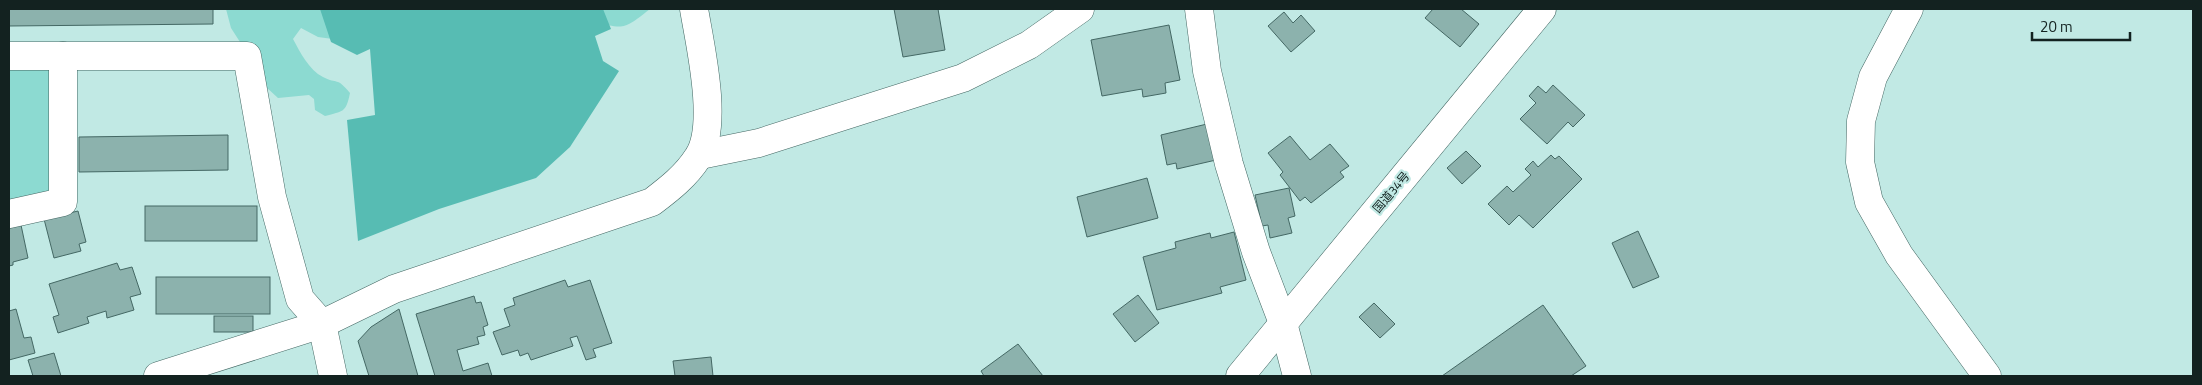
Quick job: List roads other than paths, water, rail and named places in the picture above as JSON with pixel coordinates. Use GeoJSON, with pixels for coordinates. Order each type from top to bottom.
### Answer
{"type":"FeatureCollection","features":[{"type":"Feature","properties":{"kind":"main road"},"geometry":{"type":"LineString","coordinates":[[158,376],[322,324],[394,289],[652,202],[679,182],[700,155],[706,128],[708,96],[694,9]]}},
{"type":"Feature","properties":{"kind":"main road"},"geometry":{"type":"LineString","coordinates":[[700,155],[759,143],[963,78],[1029,45],[1080,9]]}},
{"type":"Feature","properties":{"kind":"main road"},"geometry":{"type":"LineString","coordinates":[[1199,9],[1207,71],[1229,164],[1256,252],[1283,323],[1297,376]]}},
{"type":"Feature","properties":{"kind":"main road","name":"国道34号"},"geometry":{"type":"LineString","coordinates":[[1240,376],[1542,9]]}},
{"type":"Feature","properties":{"kind":"main road"},"geometry":{"type":"LineString","coordinates":[[1909,9],[1873,77],[1861,121],[1860,162],[1869,202],[1900,255],[1987,376]]}},
{"type":"Feature","properties":{"kind":"main road"},"geometry":{"type":"LineString","coordinates":[[9,56],[247,56],[272,197],[300,299],[322,324],[333,376]]}},
{"type":"Feature","properties":{"kind":"main road"},"geometry":{"type":"LineString","coordinates":[[9,214],[64,202],[63,56]]}}]}
